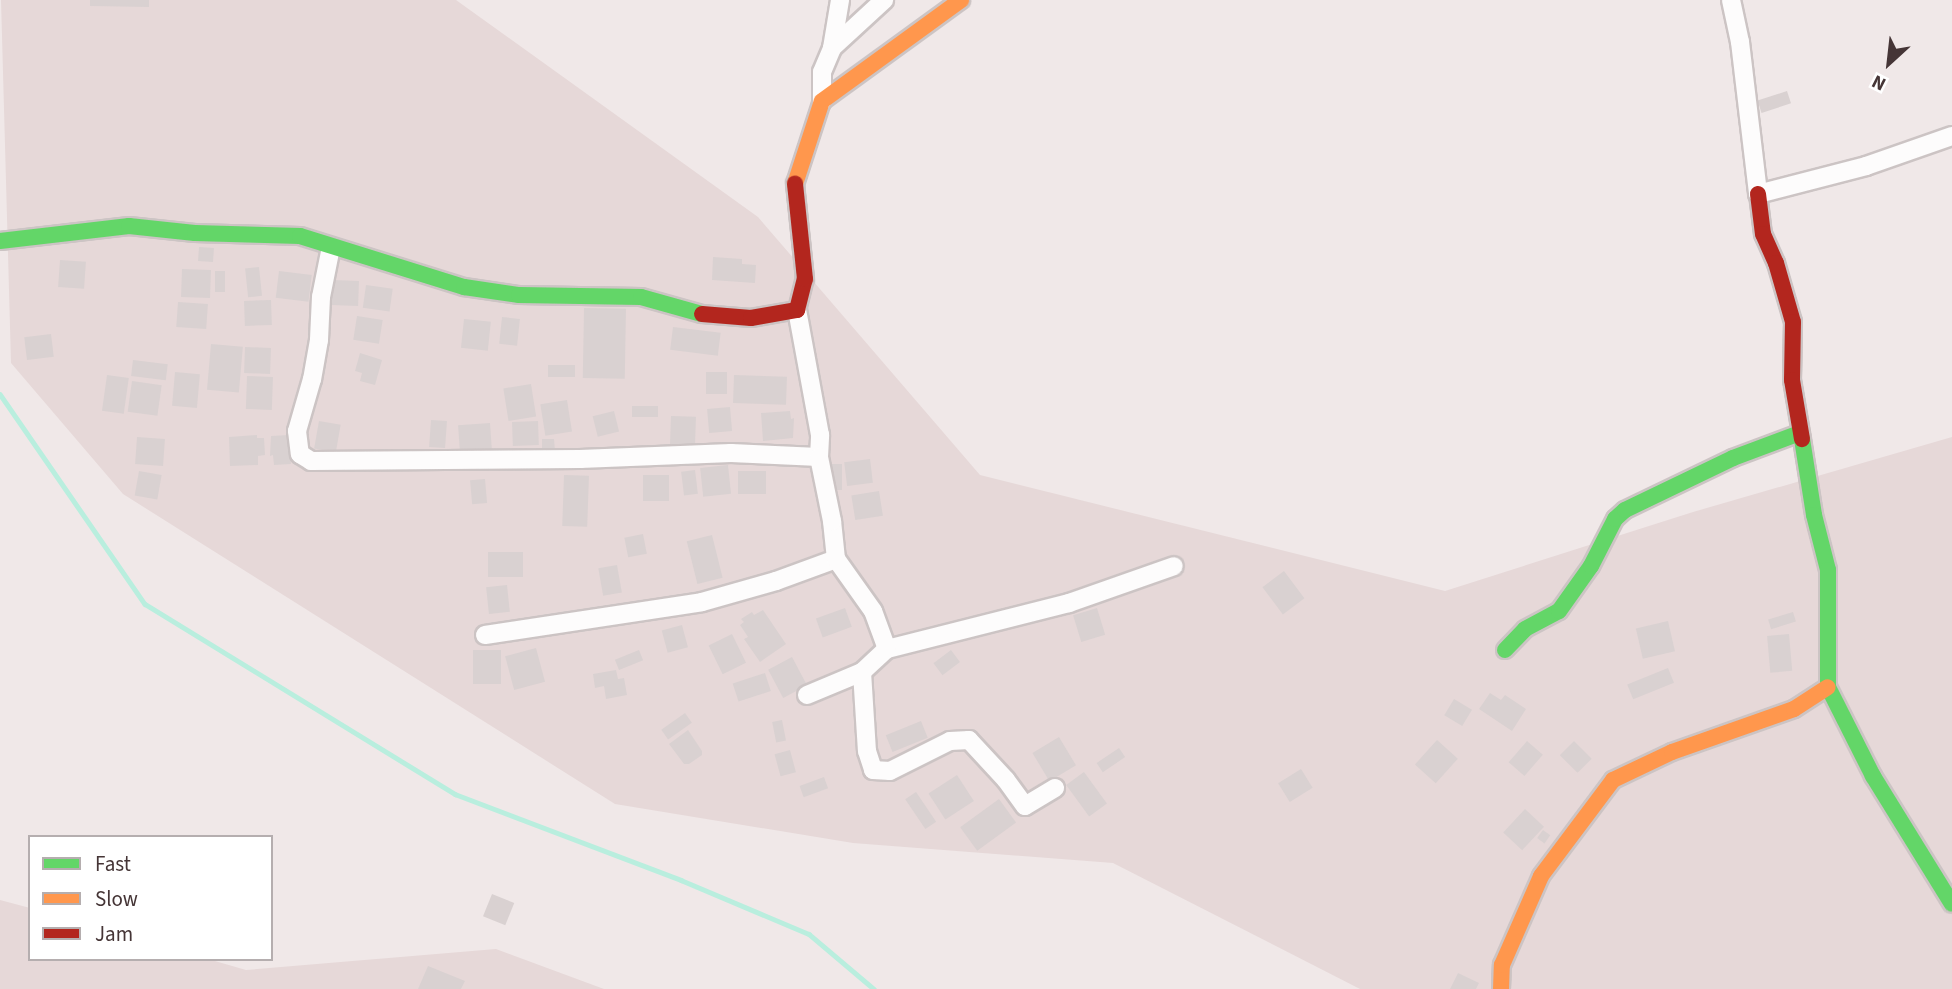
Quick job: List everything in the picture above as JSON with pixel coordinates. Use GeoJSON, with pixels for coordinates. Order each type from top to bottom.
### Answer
{"type":"FeatureCollection","features":[{"type":"Feature","properties":{"kind":"street"},"geometry":{"type":"LineString","coordinates":[[840,0],[832,48],[822,72],[822,101],[795,181],[805,279],[797,310],[820,435],[819,457],[836,559],[873,611],[887,649]]}},
{"type":"Feature","properties":{"kind":"street"},"geometry":{"type":"LineString","coordinates":[[832,48],[884,0]]}},
{"type":"Feature","properties":{"kind":"street"},"geometry":{"type":"LineString","coordinates":[[822,101],[961,0]]}},
{"type":"Feature","properties":{"kind":"street"},"geometry":{"type":"LineString","coordinates":[[1731,0],[1740,42],[1763,234],[1776,263],[1793,322],[1792,380],[1828,570],[1828,687],[1873,776],[1952,904]]}},
{"type":"Feature","properties":{"kind":"street"},"geometry":{"type":"LineString","coordinates":[[1758,194],[1866,166],[1952,136]]}},
{"type":"Feature","properties":{"kind":"street"},"geometry":{"type":"LineString","coordinates":[[0,241],[129,226],[195,233],[300,236],[464,286],[519,295],[641,297],[697,314],[751,318],[797,310]]}},
{"type":"Feature","properties":{"kind":"street"},"geometry":{"type":"LineString","coordinates":[[331,247],[321,297],[312,379],[297,431],[300,454],[311,461],[580,459],[731,453],[819,457]]}},
{"type":"Feature","properties":{"kind":"street"},"geometry":{"type":"LineString","coordinates":[[1505,650],[1525,629],[1559,611],[1591,566],[1615,519],[1625,510],[1733,458],[1800,433]]}},
{"type":"Feature","properties":{"kind":"street"},"geometry":{"type":"LineString","coordinates":[[485,635],[702,602],[776,581],[836,559]]}},
{"type":"Feature","properties":{"kind":"street"},"geometry":{"type":"LineString","coordinates":[[807,695],[862,672],[887,649],[900,648],[1069,603],[1174,566]]}},
{"type":"Feature","properties":{"kind":"street"},"geometry":{"type":"LineString","coordinates":[[862,672],[867,751],[873,770],[890,771],[950,741],[969,740],[1006,780],[1025,806],[1055,788]]}},
{"type":"Feature","properties":{"kind":"street"},"geometry":{"type":"LineString","coordinates":[[1501,989],[1502,965],[1509,944],[1542,876],[1613,780],[1672,752],[1794,709],[1828,687]]}},
{"type":"Feature","properties":{"kind":"shaded area"},"geometry":{"type":"Polygon","coordinates":[[[1,0],[456,0],[758,217],[980,475],[1445,591],[1693,512],[1952,437],[1952,989],[1360,989],[1113,863],[853,843],[615,804],[123,494],[11,363],[1,0]]]}},
{"type":"Feature","properties":{"kind":"shaded area"},"geometry":{"type":"Polygon","coordinates":[[[0,900],[28,907],[28,961],[215,961],[246,970],[496,949],[604,989],[0,989],[0,900]]]}},
{"type":"Feature","properties":{"kind":"building"},"geometry":{"type":"Polygon","coordinates":[[[90,0],[149,0],[149,7],[90,6],[90,0]]]}},
{"type":"Feature","properties":{"kind":"building"},"geometry":{"type":"Polygon","coordinates":[[[1787,91],[1791,103],[1762,113],[1758,101],[1787,91]]]}},
{"type":"Feature","properties":{"kind":"building"},"geometry":{"type":"Polygon","coordinates":[[[199,247],[214,248],[213,262],[198,261],[199,247]]]}},
{"type":"Feature","properties":{"kind":"building"},"geometry":{"type":"Polygon","coordinates":[[[713,257],[742,259],[742,264],[756,265],[755,283],[712,280],[713,257]]]}},
{"type":"Feature","properties":{"kind":"building"},"geometry":{"type":"Polygon","coordinates":[[[60,260],[86,262],[84,289],[58,287],[60,260]]]}},
{"type":"Feature","properties":{"kind":"building"},"geometry":{"type":"Polygon","coordinates":[[[259,267],[262,296],[248,297],[245,268],[259,267]]]}},
{"type":"Feature","properties":{"kind":"building"},"geometry":{"type":"Polygon","coordinates":[[[182,269],[211,270],[210,298],[181,297],[182,269]]]}},
{"type":"Feature","properties":{"kind":"building"},"geometry":{"type":"Polygon","coordinates":[[[215,271],[225,271],[225,292],[215,292],[215,271]]]}},
{"type":"Feature","properties":{"kind":"building"},"geometry":{"type":"Polygon","coordinates":[[[279,271],[312,275],[308,302],[276,298],[279,271]]]}},
{"type":"Feature","properties":{"kind":"building"},"geometry":{"type":"Polygon","coordinates":[[[332,280],[359,281],[358,306],[331,305],[332,280]]]}},
{"type":"Feature","properties":{"kind":"building"},"geometry":{"type":"Polygon","coordinates":[[[366,285],[393,289],[390,312],[363,308],[366,285]]]}},
{"type":"Feature","properties":{"kind":"building"},"geometry":{"type":"Polygon","coordinates":[[[271,300],[272,325],[245,326],[244,301],[271,300]]]}},
{"type":"Feature","properties":{"kind":"building"},"geometry":{"type":"Polygon","coordinates":[[[178,302],[208,304],[206,329],[176,327],[178,302]]]}},
{"type":"Feature","properties":{"kind":"building"},"geometry":{"type":"Polygon","coordinates":[[[584,308],[626,309],[625,379],[583,378],[584,308]]]}},
{"type":"Feature","properties":{"kind":"building"},"geometry":{"type":"Polygon","coordinates":[[[357,316],[383,320],[379,344],[353,340],[357,316]]]}},
{"type":"Feature","properties":{"kind":"building"},"geometry":{"type":"Polygon","coordinates":[[[502,317],[520,319],[517,346],[499,344],[502,317]]]}},
{"type":"Feature","properties":{"kind":"building"},"geometry":{"type":"Polygon","coordinates":[[[464,319],[491,322],[488,351],[461,348],[464,319]]]}},
{"type":"Feature","properties":{"kind":"building"},"geometry":{"type":"Polygon","coordinates":[[[673,327],[721,333],[718,356],[670,350],[673,327]]]}},
{"type":"Feature","properties":{"kind":"building"},"geometry":{"type":"Polygon","coordinates":[[[51,334],[54,357],[27,360],[24,337],[51,334]]]}},
{"type":"Feature","properties":{"kind":"building"},"geometry":{"type":"Polygon","coordinates":[[[211,344],[243,347],[239,393],[207,390],[211,344]]]}},
{"type":"Feature","properties":{"kind":"building"},"geometry":{"type":"Polygon","coordinates":[[[245,347],[271,348],[270,374],[244,373],[245,347]]]}},
{"type":"Feature","properties":{"kind":"building"},"geometry":{"type":"Polygon","coordinates":[[[360,353],[382,360],[375,385],[360,381],[362,373],[355,371],[360,353]]]}},
{"type":"Feature","properties":{"kind":"building"},"geometry":{"type":"Polygon","coordinates":[[[133,360],[168,364],[166,380],[131,376],[133,360]]]}},
{"type":"Feature","properties":{"kind":"building"},"geometry":{"type":"Polygon","coordinates":[[[548,365],[575,365],[575,377],[548,377],[548,365]]]}},
{"type":"Feature","properties":{"kind":"building"},"geometry":{"type":"Polygon","coordinates":[[[175,372],[200,374],[197,408],[172,406],[175,372]]]}},
{"type":"Feature","properties":{"kind":"building"},"geometry":{"type":"Polygon","coordinates":[[[706,372],[727,372],[727,394],[706,394],[706,372]]]}},
{"type":"Feature","properties":{"kind":"building"},"geometry":{"type":"Polygon","coordinates":[[[107,375],[129,378],[124,414],[102,411],[107,375]]]}},
{"type":"Feature","properties":{"kind":"building"},"geometry":{"type":"Polygon","coordinates":[[[734,375],[787,377],[786,405],[733,403],[734,375]]]}},
{"type":"Feature","properties":{"kind":"building"},"geometry":{"type":"Polygon","coordinates":[[[247,376],[273,377],[272,410],[246,409],[247,376]]]}},
{"type":"Feature","properties":{"kind":"building"},"geometry":{"type":"Polygon","coordinates":[[[132,381],[162,385],[157,416],[128,412],[132,381]]]}},
{"type":"Feature","properties":{"kind":"building"},"geometry":{"type":"Polygon","coordinates":[[[531,384],[536,417],[509,421],[503,388],[531,384]]]}},
{"type":"Feature","properties":{"kind":"building"},"geometry":{"type":"Polygon","coordinates":[[[567,400],[572,432],[545,436],[540,404],[567,400]]]}},
{"type":"Feature","properties":{"kind":"building"},"geometry":{"type":"Polygon","coordinates":[[[632,406],[658,406],[658,417],[632,417],[632,406]]]}},
{"type":"Feature","properties":{"kind":"building"},"geometry":{"type":"Polygon","coordinates":[[[730,407],[732,431],[709,433],[707,409],[730,407]]]}},
{"type":"Feature","properties":{"kind":"building"},"geometry":{"type":"Polygon","coordinates":[[[614,411],[619,431],[598,437],[593,416],[614,411]]]}},
{"type":"Feature","properties":{"kind":"building"},"geometry":{"type":"Polygon","coordinates":[[[790,411],[791,419],[794,418],[793,438],[763,441],[761,413],[790,411]]]}},
{"type":"Feature","properties":{"kind":"building"},"geometry":{"type":"Polygon","coordinates":[[[671,416],[696,417],[695,447],[670,446],[671,416]]]}},
{"type":"Feature","properties":{"kind":"building"},"geometry":{"type":"Polygon","coordinates":[[[431,420],[447,421],[445,448],[429,447],[431,420]]]}},
{"type":"Feature","properties":{"kind":"building"},"geometry":{"type":"Polygon","coordinates":[[[319,421],[341,425],[336,452],[314,449],[319,421]]]}},
{"type":"Feature","properties":{"kind":"building"},"geometry":{"type":"Polygon","coordinates":[[[538,421],[539,445],[513,446],[512,422],[538,421]]]}},
{"type":"Feature","properties":{"kind":"building"},"geometry":{"type":"Polygon","coordinates":[[[490,423],[492,451],[460,453],[458,425],[490,423]]]}},
{"type":"Feature","properties":{"kind":"building"},"geometry":{"type":"Polygon","coordinates":[[[257,435],[257,438],[264,438],[265,455],[258,456],[258,465],[230,466],[229,437],[257,435]]]}},
{"type":"Feature","properties":{"kind":"building"},"geometry":{"type":"Polygon","coordinates":[[[289,435],[291,464],[274,465],[273,455],[270,456],[271,436],[289,435]]]}},
{"type":"Feature","properties":{"kind":"building"},"geometry":{"type":"Polygon","coordinates":[[[137,437],[165,439],[163,466],[135,464],[137,437]]]}},
{"type":"Feature","properties":{"kind":"building"},"geometry":{"type":"Polygon","coordinates":[[[542,439],[554,439],[555,451],[542,452],[542,439]]]}},
{"type":"Feature","properties":{"kind":"building"},"geometry":{"type":"Polygon","coordinates":[[[870,459],[873,483],[847,486],[844,462],[870,459]]]}},
{"type":"Feature","properties":{"kind":"building"},"geometry":{"type":"Polygon","coordinates":[[[830,464],[842,464],[842,490],[830,490],[830,464]]]}},
{"type":"Feature","properties":{"kind":"building"},"geometry":{"type":"Polygon","coordinates":[[[728,465],[731,494],[703,497],[700,468],[728,465]]]}},
{"type":"Feature","properties":{"kind":"building"},"geometry":{"type":"Polygon","coordinates":[[[695,470],[698,494],[684,496],[681,472],[695,470]]]}},
{"type":"Feature","properties":{"kind":"building"},"geometry":{"type":"Polygon","coordinates":[[[139,471],[162,475],[157,500],[135,496],[139,471]]]}},
{"type":"Feature","properties":{"kind":"building"},"geometry":{"type":"Polygon","coordinates":[[[738,471],[766,471],[766,494],[738,494],[738,471]]]}},
{"type":"Feature","properties":{"kind":"building"},"geometry":{"type":"Polygon","coordinates":[[[564,475],[589,476],[587,527],[562,526],[564,475]]]}},
{"type":"Feature","properties":{"kind":"building"},"geometry":{"type":"Polygon","coordinates":[[[643,475],[669,475],[669,501],[643,501],[643,475]]]}},
{"type":"Feature","properties":{"kind":"building"},"geometry":{"type":"Polygon","coordinates":[[[485,479],[487,503],[472,504],[470,480],[485,479]]]}},
{"type":"Feature","properties":{"kind":"building"},"geometry":{"type":"Polygon","coordinates":[[[879,491],[883,516],[855,520],[851,495],[879,491]]]}},
{"type":"Feature","properties":{"kind":"building"},"geometry":{"type":"Polygon","coordinates":[[[643,534],[647,554],[628,557],[624,538],[643,534]]]}},
{"type":"Feature","properties":{"kind":"building"},"geometry":{"type":"Polygon","coordinates":[[[712,535],[723,578],[697,584],[687,541],[712,535]]]}},
{"type":"Feature","properties":{"kind":"building"},"geometry":{"type":"Polygon","coordinates":[[[488,552],[523,552],[523,577],[488,577],[488,552]]]}},
{"type":"Feature","properties":{"kind":"building"},"geometry":{"type":"Polygon","coordinates":[[[617,565],[622,593],[603,596],[598,568],[617,565]]]}},
{"type":"Feature","properties":{"kind":"building"},"geometry":{"type":"Polygon","coordinates":[[[1284,571],[1304,598],[1283,614],[1262,587],[1284,571]]]}},
{"type":"Feature","properties":{"kind":"building"},"geometry":{"type":"Polygon","coordinates":[[[507,585],[510,612],[489,614],[486,587],[507,585]]]}},
{"type":"Feature","properties":{"kind":"building"},"geometry":{"type":"Polygon","coordinates":[[[845,608],[852,627],[823,637],[816,619],[845,608]]]}},
{"type":"Feature","properties":{"kind":"building"},"geometry":{"type":"Polygon","coordinates":[[[1097,608],[1105,635],[1081,642],[1073,615],[1097,608]]]}},
{"type":"Feature","properties":{"kind":"building"},"geometry":{"type":"Polygon","coordinates":[[[763,610],[786,644],[760,662],[744,639],[748,637],[740,625],[744,622],[741,619],[752,612],[754,615],[763,610]]]}},
{"type":"Feature","properties":{"kind":"building"},"geometry":{"type":"Polygon","coordinates":[[[1793,612],[1796,622],[1771,629],[1768,620],[1793,612]]]}},
{"type":"Feature","properties":{"kind":"building"},"geometry":{"type":"Polygon","coordinates":[[[1668,621],[1675,651],[1643,659],[1636,628],[1668,621]]]}},
{"type":"Feature","properties":{"kind":"building"},"geometry":{"type":"Polygon","coordinates":[[[682,625],[688,647],[668,653],[662,630],[682,625]]]}},
{"type":"Feature","properties":{"kind":"building"},"geometry":{"type":"Polygon","coordinates":[[[732,634],[746,663],[723,674],[709,645],[732,634]]]}},
{"type":"Feature","properties":{"kind":"building"},"geometry":{"type":"Polygon","coordinates":[[[1789,634],[1792,671],[1770,673],[1767,636],[1789,634]]]}},
{"type":"Feature","properties":{"kind":"building"},"geometry":{"type":"Polygon","coordinates":[[[536,648],[545,682],[514,690],[505,656],[536,648]]]}},
{"type":"Feature","properties":{"kind":"building"},"geometry":{"type":"Polygon","coordinates":[[[473,650],[501,650],[501,684],[473,684],[473,650]]]}},
{"type":"Feature","properties":{"kind":"building"},"geometry":{"type":"Polygon","coordinates":[[[639,650],[643,660],[619,670],[615,660],[639,650]]]}},
{"type":"Feature","properties":{"kind":"building"},"geometry":{"type":"Polygon","coordinates":[[[951,650],[960,662],[942,675],[933,663],[951,650]]]}},
{"type":"Feature","properties":{"kind":"building"},"geometry":{"type":"Polygon","coordinates":[[[792,657],[807,685],[783,698],[768,670],[792,657]]]}},
{"type":"Feature","properties":{"kind":"building"},"geometry":{"type":"Polygon","coordinates":[[[1668,668],[1674,683],[1633,699],[1627,684],[1668,668]]]}},
{"type":"Feature","properties":{"kind":"building"},"geometry":{"type":"Polygon","coordinates":[[[616,670],[618,679],[624,678],[627,695],[606,699],[604,686],[595,688],[593,674],[616,670]]]}},
{"type":"Feature","properties":{"kind":"building"},"geometry":{"type":"Polygon","coordinates":[[[765,673],[771,691],[739,702],[733,684],[765,673]]]}},
{"type":"Feature","properties":{"kind":"building"},"geometry":{"type":"Polygon","coordinates":[[[1490,693],[1501,700],[1505,695],[1526,709],[1512,731],[1479,709],[1490,693]]]}},
{"type":"Feature","properties":{"kind":"building"},"geometry":{"type":"Polygon","coordinates":[[[1454,699],[1472,710],[1462,726],[1444,715],[1454,699]]]}},
{"type":"Feature","properties":{"kind":"building"},"geometry":{"type":"Polygon","coordinates":[[[685,713],[692,723],[668,739],[661,730],[685,713]]]}},
{"type":"Feature","properties":{"kind":"building"},"geometry":{"type":"Polygon","coordinates":[[[782,720],[786,741],[776,743],[772,722],[782,720]]]}},
{"type":"Feature","properties":{"kind":"building"},"geometry":{"type":"Polygon","coordinates":[[[921,721],[928,738],[893,752],[886,735],[921,721]]]}},
{"type":"Feature","properties":{"kind":"building"},"geometry":{"type":"Polygon","coordinates":[[[688,730],[702,755],[689,764],[684,764],[669,744],[688,730]]]}},
{"type":"Feature","properties":{"kind":"building"},"geometry":{"type":"Polygon","coordinates":[[[1059,737],[1076,765],[1049,781],[1032,753],[1059,737]]]}},
{"type":"Feature","properties":{"kind":"building"},"geometry":{"type":"Polygon","coordinates":[[[1437,740],[1458,759],[1436,783],[1415,765],[1437,740]]]}},
{"type":"Feature","properties":{"kind":"building"},"geometry":{"type":"Polygon","coordinates":[[[1527,741],[1543,755],[1524,776],[1509,762],[1527,741]]]}},
{"type":"Feature","properties":{"kind":"building"},"geometry":{"type":"Polygon","coordinates":[[[1574,741],[1592,759],[1578,773],[1560,755],[1574,741]]]}},
{"type":"Feature","properties":{"kind":"building"},"geometry":{"type":"Polygon","coordinates":[[[1119,748],[1125,757],[1103,772],[1097,763],[1119,748]]]}},
{"type":"Feature","properties":{"kind":"building"},"geometry":{"type":"Polygon","coordinates":[[[790,750],[796,772],[780,776],[775,754],[790,750]]]}},
{"type":"Feature","properties":{"kind":"building"},"geometry":{"type":"Polygon","coordinates":[[[1301,769],[1313,788],[1290,802],[1278,783],[1301,769]]]}},
{"type":"Feature","properties":{"kind":"building"},"geometry":{"type":"Polygon","coordinates":[[[1084,772],[1107,804],[1089,816],[1066,785],[1084,772]]]}},
{"type":"Feature","properties":{"kind":"building"},"geometry":{"type":"Polygon","coordinates":[[[957,775],[974,801],[945,820],[928,794],[957,775]]]}},
{"type":"Feature","properties":{"kind":"building"},"geometry":{"type":"Polygon","coordinates":[[[824,777],[828,788],[804,797],[800,786],[824,777]]]}},
{"type":"Feature","properties":{"kind":"building"},"geometry":{"type":"Polygon","coordinates":[[[916,792],[936,822],[925,829],[905,799],[916,792]]]}},
{"type":"Feature","properties":{"kind":"building"},"geometry":{"type":"Polygon","coordinates":[[[999,799],[1016,822],[977,851],[960,827],[999,799]]]}},
{"type":"Feature","properties":{"kind":"building"},"geometry":{"type":"Polygon","coordinates":[[[1525,809],[1544,827],[1522,850],[1503,832],[1525,809]]]}},
{"type":"Feature","properties":{"kind":"building"},"geometry":{"type":"Polygon","coordinates":[[[1543,830],[1550,835],[1544,843],[1537,838],[1543,830]]]}},
{"type":"Feature","properties":{"kind":"building"},"geometry":{"type":"Polygon","coordinates":[[[492,894],[514,903],[505,925],[483,916],[492,894]]]}},
{"type":"Feature","properties":{"kind":"building"},"geometry":{"type":"Polygon","coordinates":[[[428,966],[465,981],[461,989],[418,989],[428,966]]]}},
{"type":"Feature","properties":{"kind":"building"},"geometry":{"type":"Polygon","coordinates":[[[1458,973],[1479,983],[1476,989],[1450,989],[1458,973]]]}},
{"type":"Feature","properties":{"kind":"waterway"},"geometry":{"type":"LineString","coordinates":[[0,394],[145,604],[455,794],[681,880],[809,934],[874,989]]}},
{"type":"Feature","properties":{"kind":"traffic: fast"},"geometry":{"type":"LineString","coordinates":[[0,241],[129,226],[195,233],[300,236],[464,287],[519,295],[641,297],[702,314]]}},
{"type":"Feature","properties":{"kind":"traffic: fast"},"geometry":{"type":"LineString","coordinates":[[1505,650],[1525,629],[1559,611],[1591,566],[1615,519],[1625,510],[1733,458],[1800,433]]}},
{"type":"Feature","properties":{"kind":"traffic: fast"},"geometry":{"type":"LineString","coordinates":[[1802,439],[1814,515],[1828,570],[1828,687],[1873,776],[1952,904]]}},
{"type":"Feature","properties":{"kind":"traffic: slow"},"geometry":{"type":"LineString","coordinates":[[795,184],[822,101],[961,0]]}},
{"type":"Feature","properties":{"kind":"traffic: slow"},"geometry":{"type":"LineString","coordinates":[[1501,989],[1502,965],[1541,876],[1613,780],[1672,752],[1794,709],[1828,687]]}},
{"type":"Feature","properties":{"kind":"traffic: jam"},"geometry":{"type":"LineString","coordinates":[[702,314],[751,318],[797,310],[805,279],[795,184]]}},
{"type":"Feature","properties":{"kind":"traffic: jam"},"geometry":{"type":"LineString","coordinates":[[1758,194],[1763,234],[1776,263],[1793,322],[1792,380],[1802,439]]}}]}
